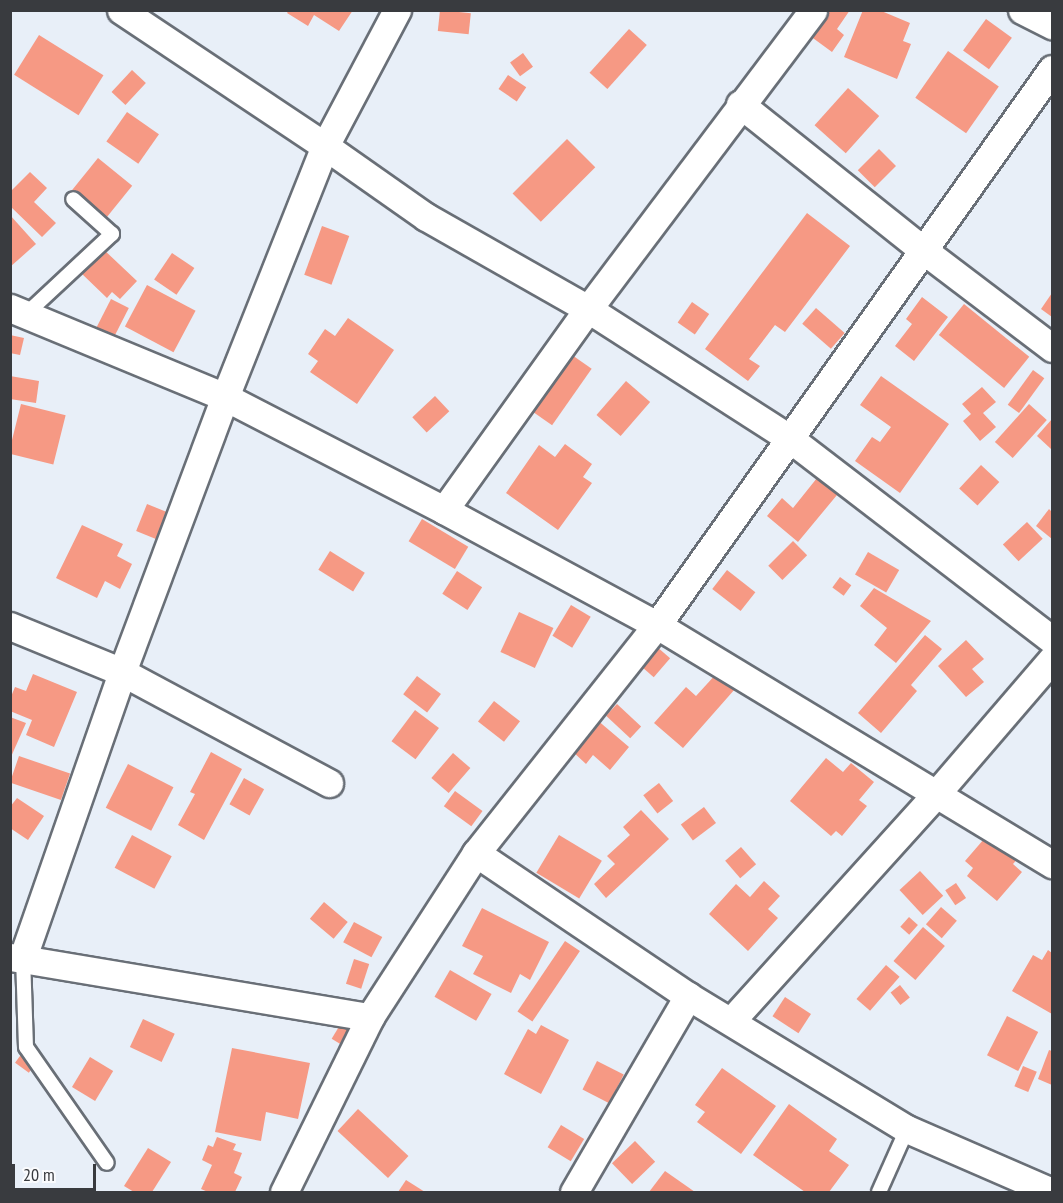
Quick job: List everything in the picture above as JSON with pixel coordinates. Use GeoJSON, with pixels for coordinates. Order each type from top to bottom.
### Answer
{"type":"FeatureCollection","features":[{"type":"Feature","properties":{"kind":"street"},"geometry":{"type":"LineString","coordinates":[[121,10],[325,146],[426,218],[588,309],[789,438],[1053,640]]}},
{"type":"Feature","properties":{"kind":"street"},"geometry":{"type":"LineString","coordinates":[[370,1017],[16,957],[225,397],[325,146],[397,10]]}},
{"type":"Feature","properties":{"kind":"street"},"geometry":{"type":"LineString","coordinates":[[444,510],[588,309],[740,104],[813,10]]}},
{"type":"Feature","properties":{"kind":"street"},"geometry":{"type":"LineString","coordinates":[[1022,10],[1053,25]]}},
{"type":"Feature","properties":{"kind":"street"},"geometry":{"type":"LineString","coordinates":[[284,1192],[370,1017],[476,853],[657,625],[1053,69]]}},
{"type":"Feature","properties":{"kind":"street"},"geometry":{"type":"LineString","coordinates":[[740,104],[923,250],[1053,348]]}},
{"type":"Feature","properties":{"kind":"street"},"geometry":{"type":"LineString","coordinates":[[18,312],[225,397],[444,510],[657,625],[1053,864]]}},
{"type":"Feature","properties":{"kind":"street"},"geometry":{"type":"LineString","coordinates":[[10,626],[122,672],[329,783]]}},
{"type":"Feature","properties":{"kind":"street"},"geometry":{"type":"LineString","coordinates":[[731,1022],[936,794],[1053,659]]}},
{"type":"Feature","properties":{"kind":"street"},"geometry":{"type":"LineString","coordinates":[[476,853],[688,996],[908,1129],[1053,1192]]}},
{"type":"Feature","properties":{"kind":"street"},"geometry":{"type":"LineString","coordinates":[[574,1192],[688,996]]}},
{"type":"Feature","properties":{"kind":"lane"},"geometry":{"type":"LineString","coordinates":[[18,312],[112,234],[73,199]]}},
{"type":"Feature","properties":{"kind":"lane"},"geometry":{"type":"LineString","coordinates":[[16,957],[26,1047],[107,1163]]}},
{"type":"Feature","properties":{"kind":"lane"},"geometry":{"type":"LineString","coordinates":[[879,1192],[908,1129]]}},
{"type":"Feature","properties":{"kind":"building"},"geometry":{"type":"Polygon","coordinates":[[[289,10],[353,10],[339,31],[314,15],[308,26],[287,13],[289,10]]]}},
{"type":"Feature","properties":{"kind":"building"},"geometry":{"type":"Polygon","coordinates":[[[440,10],[471,13],[469,34],[438,31],[440,10]]]}},
{"type":"Feature","properties":{"kind":"building"},"geometry":{"type":"Polygon","coordinates":[[[821,10],[850,10],[837,29],[844,35],[832,52],[806,33],[821,10]]]}},
{"type":"Feature","properties":{"kind":"building"},"geometry":{"type":"Polygon","coordinates":[[[863,10],[879,10],[910,23],[903,41],[911,44],[897,79],[844,57],[863,10]]]}},
{"type":"Feature","properties":{"kind":"building"},"geometry":{"type":"Polygon","coordinates":[[[986,19],[1012,38],[989,69],[963,51],[986,19]]]}},
{"type":"Feature","properties":{"kind":"building"},"geometry":{"type":"Polygon","coordinates":[[[629,29],[647,45],[607,89],[590,73],[629,29]]]}},
{"type":"Feature","properties":{"kind":"building"},"geometry":{"type":"Polygon","coordinates":[[[39,35],[103,75],[79,115],[14,75],[39,35]]]}},
{"type":"Feature","properties":{"kind":"building"},"geometry":{"type":"Polygon","coordinates":[[[948,51],[999,87],[966,133],[915,98],[948,51]]]}},
{"type":"Feature","properties":{"kind":"building"},"geometry":{"type":"Polygon","coordinates":[[[523,53],[533,67],[520,76],[510,62],[523,53]]]}},
{"type":"Feature","properties":{"kind":"building"},"geometry":{"type":"Polygon","coordinates":[[[132,70],[146,83],[125,105],[112,92],[132,70]]]}},
{"type":"Feature","properties":{"kind":"building"},"geometry":{"type":"Polygon","coordinates":[[[508,75],[526,87],[517,101],[498,89],[508,75]]]}},
{"type":"Feature","properties":{"kind":"building"},"geometry":{"type":"Polygon","coordinates":[[[848,88],[879,116],[846,153],[815,125],[848,88]]]}},
{"type":"Feature","properties":{"kind":"building"},"geometry":{"type":"Polygon","coordinates":[[[127,112],[159,134],[138,164],[106,141],[127,112]]]}},
{"type":"Feature","properties":{"kind":"building"},"geometry":{"type":"Polygon","coordinates":[[[567,139],[595,167],[541,222],[513,193],[567,139]]]}},
{"type":"Feature","properties":{"kind":"building"},"geometry":{"type":"Polygon","coordinates":[[[879,149],[896,166],[875,187],[858,170],[879,149]]]}},
{"type":"Feature","properties":{"kind":"building"},"geometry":{"type":"Polygon","coordinates":[[[98,158],[132,186],[105,220],[70,192],[98,158]]]}},
{"type":"Feature","properties":{"kind":"building"},"geometry":{"type":"Polygon","coordinates":[[[30,172],[47,188],[34,202],[56,223],[42,237],[10,206],[10,192],[30,172]]]}},
{"type":"Feature","properties":{"kind":"building"},"geometry":{"type":"Polygon","coordinates":[[[807,213],[850,246],[785,332],[775,325],[749,359],[760,366],[748,381],[705,349],[807,213]]]}},
{"type":"Feature","properties":{"kind":"building"},"geometry":{"type":"Polygon","coordinates":[[[10,215],[36,244],[10,267],[10,215]]]}},
{"type":"Feature","properties":{"kind":"building"},"geometry":{"type":"Polygon","coordinates":[[[322,226],[349,236],[331,285],[304,275],[322,226]]]}},
{"type":"Feature","properties":{"kind":"building"},"geometry":{"type":"Polygon","coordinates":[[[102,248],[137,281],[120,299],[112,292],[107,298],[80,272],[102,248]]]}},
{"type":"Feature","properties":{"kind":"building"},"geometry":{"type":"Polygon","coordinates":[[[172,253],[194,268],[176,295],[154,280],[172,253]]]}},
{"type":"Feature","properties":{"kind":"building"},"geometry":{"type":"Polygon","coordinates":[[[147,285],[196,311],[173,352],[125,326],[147,285]]]}},
{"type":"Feature","properties":{"kind":"building"},"geometry":{"type":"Polygon","coordinates":[[[1052,293],[1052,317],[1041,309],[1052,293]]]}},
{"type":"Feature","properties":{"kind":"building"},"geometry":{"type":"Polygon","coordinates":[[[922,297],[948,317],[914,361],[895,346],[912,324],[906,319],[922,297]]]}},
{"type":"Feature","properties":{"kind":"building"},"geometry":{"type":"Polygon","coordinates":[[[111,299],[129,308],[111,343],[93,334],[111,299]]]}},
{"type":"Feature","properties":{"kind":"building"},"geometry":{"type":"Polygon","coordinates":[[[692,302],[709,314],[695,335],[678,322],[692,302]]]}},
{"type":"Feature","properties":{"kind":"building"},"geometry":{"type":"Polygon","coordinates":[[[964,304],[1029,357],[1004,388],[939,335],[964,304]]]}},
{"type":"Feature","properties":{"kind":"building"},"geometry":{"type":"Polygon","coordinates":[[[816,308],[845,333],[831,349],[802,324],[816,308]]]}},
{"type":"Feature","properties":{"kind":"building"},"geometry":{"type":"Polygon","coordinates":[[[348,318],[394,350],[357,404],[310,372],[318,361],[308,354],[325,329],[335,336],[348,318]]]}},
{"type":"Feature","properties":{"kind":"building"},"geometry":{"type":"Polygon","coordinates":[[[10,335],[24,338],[20,355],[10,353],[10,335]]]}},
{"type":"Feature","properties":{"kind":"building"},"geometry":{"type":"Polygon","coordinates":[[[572,355],[592,369],[552,425],[532,412],[572,355]]]}},
{"type":"Feature","properties":{"kind":"building"},"geometry":{"type":"Polygon","coordinates":[[[1033,370],[1044,378],[1019,413],[1008,405],[1033,370]]]}},
{"type":"Feature","properties":{"kind":"building"},"geometry":{"type":"Polygon","coordinates":[[[10,376],[39,381],[36,403],[10,399],[10,376]]]}},
{"type":"Feature","properties":{"kind":"building"},"geometry":{"type":"Polygon","coordinates":[[[881,376],[949,424],[900,493],[855,461],[872,437],[880,442],[891,427],[860,405],[881,376]]]}},
{"type":"Feature","properties":{"kind":"building"},"geometry":{"type":"Polygon","coordinates":[[[626,381],[650,402],[621,436],[596,415],[626,381]]]}},
{"type":"Feature","properties":{"kind":"building"},"geometry":{"type":"Polygon","coordinates":[[[982,387],[996,402],[983,413],[996,427],[980,441],[963,421],[971,414],[962,404],[982,387]]]}},
{"type":"Feature","properties":{"kind":"building"},"geometry":{"type":"Polygon","coordinates":[[[435,396],[449,411],[427,433],[412,417],[435,396]]]}},
{"type":"Feature","properties":{"kind":"building"},"geometry":{"type":"Polygon","coordinates":[[[21,404],[66,415],[53,465],[10,454],[21,404]]]}},
{"type":"Feature","properties":{"kind":"building"},"geometry":{"type":"Polygon","coordinates":[[[1029,404],[1047,420],[1013,458],[995,442],[1029,404]]]}},
{"type":"Feature","properties":{"kind":"building"},"geometry":{"type":"Polygon","coordinates":[[[1052,419],[1052,447],[1051,449],[1037,436],[1052,419]]]}},
{"type":"Feature","properties":{"kind":"building"},"geometry":{"type":"Polygon","coordinates":[[[565,444],[592,464],[583,477],[592,483],[558,530],[506,493],[539,445],[555,457],[565,444]]]}},
{"type":"Feature","properties":{"kind":"building"},"geometry":{"type":"Polygon","coordinates":[[[981,465],[999,482],[977,505],[959,488],[981,465]]]}},
{"type":"Feature","properties":{"kind":"building"},"geometry":{"type":"Polygon","coordinates":[[[817,478],[837,495],[798,542],[767,516],[782,498],[793,508],[817,478]]]}},
{"type":"Feature","properties":{"kind":"building"},"geometry":{"type":"Polygon","coordinates":[[[147,504],[167,512],[157,539],[136,531],[147,504]]]}},
{"type":"Feature","properties":{"kind":"building"},"geometry":{"type":"Polygon","coordinates":[[[1049,509],[1052,512],[1052,539],[1036,526],[1049,509]]]}},
{"type":"Feature","properties":{"kind":"building"},"geometry":{"type":"Polygon","coordinates":[[[422,519],[468,547],[455,569],[409,541],[422,519]]]}},
{"type":"Feature","properties":{"kind":"building"},"geometry":{"type":"Polygon","coordinates":[[[1027,522],[1043,539],[1019,561],[1003,545],[1027,522]]]}},
{"type":"Feature","properties":{"kind":"building"},"geometry":{"type":"Polygon","coordinates":[[[82,525],[123,544],[117,556],[132,564],[120,589],[105,581],[97,598],[56,578],[82,525]]]}},
{"type":"Feature","properties":{"kind":"building"},"geometry":{"type":"Polygon","coordinates":[[[793,541],[807,555],[782,580],[768,566],[793,541]]]}},
{"type":"Feature","properties":{"kind":"building"},"geometry":{"type":"Polygon","coordinates":[[[330,551],[365,573],[353,591],[318,570],[330,551]]]}},
{"type":"Feature","properties":{"kind":"building"},"geometry":{"type":"Polygon","coordinates":[[[868,552],[899,570],[886,593],[855,575],[868,552]]]}},
{"type":"Feature","properties":{"kind":"building"},"geometry":{"type":"Polygon","coordinates":[[[727,570],[755,592],[741,611],[712,589],[727,570]]]}},
{"type":"Feature","properties":{"kind":"building"},"geometry":{"type":"Polygon","coordinates":[[[457,571],[482,587],[467,610],[442,594],[457,571]]]}},
{"type":"Feature","properties":{"kind":"building"},"geometry":{"type":"Polygon","coordinates":[[[840,577],[851,585],[844,596],[832,588],[840,577]]]}},
{"type":"Feature","properties":{"kind":"building"},"geometry":{"type":"Polygon","coordinates":[[[874,588],[931,621],[896,663],[874,645],[887,628],[860,606],[874,588]]]}},
{"type":"Feature","properties":{"kind":"building"},"geometry":{"type":"Polygon","coordinates":[[[571,605],[591,617],[572,648],[552,636],[571,605]]]}},
{"type":"Feature","properties":{"kind":"building"},"geometry":{"type":"Polygon","coordinates":[[[519,612],[553,628],[535,668],[500,652],[519,612]]]}},
{"type":"Feature","properties":{"kind":"building"},"geometry":{"type":"Polygon","coordinates":[[[925,635],[942,649],[911,685],[917,691],[881,733],[858,713],[925,635]]]}},
{"type":"Feature","properties":{"kind":"building"},"geometry":{"type":"Polygon","coordinates":[[[649,640],[670,658],[654,677],[633,659],[649,640]]]}},
{"type":"Feature","properties":{"kind":"building"},"geometry":{"type":"Polygon","coordinates":[[[966,640],[984,659],[972,669],[984,682],[966,697],[938,666],[966,640]]]}},
{"type":"Feature","properties":{"kind":"building"},"geometry":{"type":"Polygon","coordinates":[[[717,673],[735,689],[683,748],[654,723],[686,687],[696,696],[717,673]]]}},
{"type":"Feature","properties":{"kind":"building"},"geometry":{"type":"Polygon","coordinates":[[[33,674],[77,692],[54,747],[26,735],[32,720],[10,711],[10,699],[15,687],[26,691],[33,674]]]}},
{"type":"Feature","properties":{"kind":"building"},"geometry":{"type":"Polygon","coordinates":[[[417,676],[441,694],[427,712],[403,694],[417,676]]]}},
{"type":"Feature","properties":{"kind":"building"},"geometry":{"type":"Polygon","coordinates":[[[494,701],[520,721],[504,742],[478,721],[494,701]]]}},
{"type":"Feature","properties":{"kind":"building"},"geometry":{"type":"Polygon","coordinates":[[[617,704],[641,727],[630,738],[606,716],[617,704]]]}},
{"type":"Feature","properties":{"kind":"building"},"geometry":{"type":"Polygon","coordinates":[[[415,710],[439,728],[415,759],[392,741],[415,710]]]}},
{"type":"Feature","properties":{"kind":"building"},"geometry":{"type":"Polygon","coordinates":[[[10,717],[26,723],[10,759],[10,717]]]}},
{"type":"Feature","properties":{"kind":"building"},"geometry":{"type":"Polygon","coordinates":[[[596,719],[629,747],[610,770],[593,755],[586,764],[571,750],[596,719]]]}},
{"type":"Feature","properties":{"kind":"building"},"geometry":{"type":"Polygon","coordinates":[[[211,752],[242,769],[204,840],[178,825],[195,794],[190,792],[211,752]]]}},
{"type":"Feature","properties":{"kind":"building"},"geometry":{"type":"Polygon","coordinates":[[[453,753],[470,768],[449,793],[431,778],[453,753]]]}},
{"type":"Feature","properties":{"kind":"building"},"geometry":{"type":"Polygon","coordinates":[[[19,756],[70,774],[61,800],[10,783],[19,756]]]}},
{"type":"Feature","properties":{"kind":"building"},"geometry":{"type":"Polygon","coordinates":[[[826,758],[843,772],[851,763],[874,782],[859,800],[867,806],[842,836],[836,831],[831,836],[790,801],[826,758]]]}},
{"type":"Feature","properties":{"kind":"building"},"geometry":{"type":"Polygon","coordinates":[[[128,764],[173,787],[151,831],[106,808],[128,764]]]}},
{"type":"Feature","properties":{"kind":"building"},"geometry":{"type":"Polygon","coordinates":[[[244,778],[264,789],[250,815],[229,804],[244,778]]]}},
{"type":"Feature","properties":{"kind":"building"},"geometry":{"type":"Polygon","coordinates":[[[659,783],[673,801],[657,813],[643,795],[659,783]]]}},
{"type":"Feature","properties":{"kind":"building"},"geometry":{"type":"Polygon","coordinates":[[[455,791],[483,811],[471,826],[444,806],[455,791]]]}},
{"type":"Feature","properties":{"kind":"building"},"geometry":{"type":"Polygon","coordinates":[[[17,798],[44,816],[28,840],[10,828],[10,807],[17,798]]]}},
{"type":"Feature","properties":{"kind":"building"},"geometry":{"type":"Polygon","coordinates":[[[704,807],[716,823],[693,840],[681,824],[704,807]]]}},
{"type":"Feature","properties":{"kind":"building"},"geometry":{"type":"Polygon","coordinates":[[[641,810],[669,839],[606,898],[594,884],[615,864],[607,856],[630,835],[623,827],[641,810]]]}},
{"type":"Feature","properties":{"kind":"building"},"geometry":{"type":"Polygon","coordinates":[[[132,835],[172,856],[154,889],[115,868],[132,835]]]}},
{"type":"Feature","properties":{"kind":"building"},"geometry":{"type":"Polygon","coordinates":[[[559,835],[602,861],[579,898],[536,873],[559,835]]]}},
{"type":"Feature","properties":{"kind":"building"},"geometry":{"type":"Polygon","coordinates":[[[995,836],[1019,857],[1013,864],[1022,872],[997,901],[967,876],[973,868],[965,861],[984,839],[989,843],[995,836]]]}},
{"type":"Feature","properties":{"kind":"building"},"geometry":{"type":"Polygon","coordinates":[[[741,847],[756,864],[740,878],[725,861],[741,847]]]}},
{"type":"Feature","properties":{"kind":"building"},"geometry":{"type":"Polygon","coordinates":[[[920,871],[943,896],[923,915],[900,890],[920,871]]]}},
{"type":"Feature","properties":{"kind":"building"},"geometry":{"type":"Polygon","coordinates":[[[764,881],[780,896],[768,909],[778,918],[748,951],[709,914],[736,884],[750,897],[764,881]]]}},
{"type":"Feature","properties":{"kind":"building"},"geometry":{"type":"Polygon","coordinates":[[[956,883],[966,898],[955,905],[945,890],[956,883]]]}},
{"type":"Feature","properties":{"kind":"building"},"geometry":{"type":"Polygon","coordinates":[[[324,902],[348,922],[334,939],[310,919],[324,902]]]}},
{"type":"Feature","properties":{"kind":"building"},"geometry":{"type":"Polygon","coordinates":[[[941,907],[957,921],[942,938],[926,924],[941,907]]]}},
{"type":"Feature","properties":{"kind":"building"},"geometry":{"type":"Polygon","coordinates":[[[482,908],[549,942],[530,980],[520,974],[511,993],[473,974],[483,956],[462,946],[482,908]]]}},
{"type":"Feature","properties":{"kind":"building"},"geometry":{"type":"Polygon","coordinates":[[[909,917],[918,925],[909,935],[900,927],[909,917]]]}},
{"type":"Feature","properties":{"kind":"building"},"geometry":{"type":"Polygon","coordinates":[[[354,922],[382,937],[371,957],[343,942],[354,922]]]}},
{"type":"Feature","properties":{"kind":"building"},"geometry":{"type":"Polygon","coordinates":[[[923,927],[945,946],[915,980],[893,961],[923,927]]]}},
{"type":"Feature","properties":{"kind":"building"},"geometry":{"type":"Polygon","coordinates":[[[565,941],[580,951],[532,1022],[517,1011],[565,941]]]}},
{"type":"Feature","properties":{"kind":"building"},"geometry":{"type":"Polygon","coordinates":[[[1048,950],[1052,953],[1052,1014],[1012,991],[1033,955],[1042,960],[1048,950]]]}},
{"type":"Feature","properties":{"kind":"building"},"geometry":{"type":"Polygon","coordinates":[[[354,959],[369,964],[361,989],[346,984],[354,959]]]}},
{"type":"Feature","properties":{"kind":"building"},"geometry":{"type":"Polygon","coordinates":[[[886,965],[900,977],[870,1011],[856,999],[886,965]]]}},
{"type":"Feature","properties":{"kind":"building"},"geometry":{"type":"Polygon","coordinates":[[[450,970],[492,994],[476,1021],[434,997],[450,970]]]}},
{"type":"Feature","properties":{"kind":"building"},"geometry":{"type":"Polygon","coordinates":[[[900,985],[910,998],[900,1005],[891,992],[900,985]]]}},
{"type":"Feature","properties":{"kind":"building"},"geometry":{"type":"Polygon","coordinates":[[[785,997],[811,1014],[798,1033],[772,1016],[785,997]]]}},
{"type":"Feature","properties":{"kind":"building"},"geometry":{"type":"Polygon","coordinates":[[[1007,1016],[1038,1032],[1018,1071],[987,1055],[1007,1016]]]}},
{"type":"Feature","properties":{"kind":"building"},"geometry":{"type":"Polygon","coordinates":[[[143,1019],[175,1034],[162,1062],[130,1047],[143,1019]]]}},
{"type":"Feature","properties":{"kind":"building"},"geometry":{"type":"Polygon","coordinates":[[[343,1020],[361,1031],[350,1050],[332,1039],[343,1020]]]}},
{"type":"Feature","properties":{"kind":"building"},"geometry":{"type":"Polygon","coordinates":[[[541,1025],[569,1040],[541,1094],[504,1074],[528,1029],[536,1034],[541,1025]]]}},
{"type":"Feature","properties":{"kind":"building"},"geometry":{"type":"Polygon","coordinates":[[[28,1045],[42,1055],[29,1073],[15,1063],[28,1045]]]}},
{"type":"Feature","properties":{"kind":"building"},"geometry":{"type":"Polygon","coordinates":[[[232,1048],[310,1063],[298,1119],[266,1112],[261,1141],[215,1132],[232,1048]]]}},
{"type":"Feature","properties":{"kind":"building"},"geometry":{"type":"Polygon","coordinates":[[[1049,1050],[1052,1051],[1052,1085],[1038,1079],[1049,1050]]]}},
{"type":"Feature","properties":{"kind":"building"},"geometry":{"type":"Polygon","coordinates":[[[90,1057],[113,1071],[95,1101],[72,1087],[90,1057]]]}},
{"type":"Feature","properties":{"kind":"building"},"geometry":{"type":"Polygon","coordinates":[[[597,1061],[624,1075],[609,1103],[582,1090],[597,1061]]]}},
{"type":"Feature","properties":{"kind":"building"},"geometry":{"type":"Polygon","coordinates":[[[1023,1066],[1037,1072],[1028,1092],[1014,1086],[1023,1066]]]}},
{"type":"Feature","properties":{"kind":"building"},"geometry":{"type":"Polygon","coordinates":[[[722,1068],[776,1106],[741,1154],[697,1122],[705,1112],[695,1105],[722,1068]]]}},
{"type":"Feature","properties":{"kind":"building"},"geometry":{"type":"Polygon","coordinates":[[[789,1104],[837,1139],[829,1151],[849,1165],[829,1192],[805,1192],[753,1155],[789,1104]]]}},
{"type":"Feature","properties":{"kind":"building"},"geometry":{"type":"Polygon","coordinates":[[[358,1109],[408,1156],[388,1178],[338,1131],[358,1109]]]}},
{"type":"Feature","properties":{"kind":"building"},"geometry":{"type":"Polygon","coordinates":[[[561,1125],[584,1139],[571,1161],[548,1147],[561,1125]]]}},
{"type":"Feature","properties":{"kind":"building"},"geometry":{"type":"Polygon","coordinates":[[[217,1137],[236,1144],[233,1150],[242,1153],[234,1173],[242,1177],[235,1192],[208,1192],[201,1189],[212,1165],[202,1160],[208,1145],[213,1147],[217,1137]]]}},
{"type":"Feature","properties":{"kind":"building"},"geometry":{"type":"Polygon","coordinates":[[[635,1141],[655,1162],[632,1184],[612,1163],[635,1141]]]}},
{"type":"Feature","properties":{"kind":"building"},"geometry":{"type":"Polygon","coordinates":[[[148,1148],[171,1162],[152,1192],[134,1192],[124,1186],[148,1148]]]}},
{"type":"Feature","properties":{"kind":"building"},"geometry":{"type":"Polygon","coordinates":[[[665,1171],[695,1192],[649,1192],[665,1171]]]}},
{"type":"Feature","properties":{"kind":"building"},"geometry":{"type":"Polygon","coordinates":[[[406,1180],[425,1192],[398,1192],[406,1180]]]}}]}
